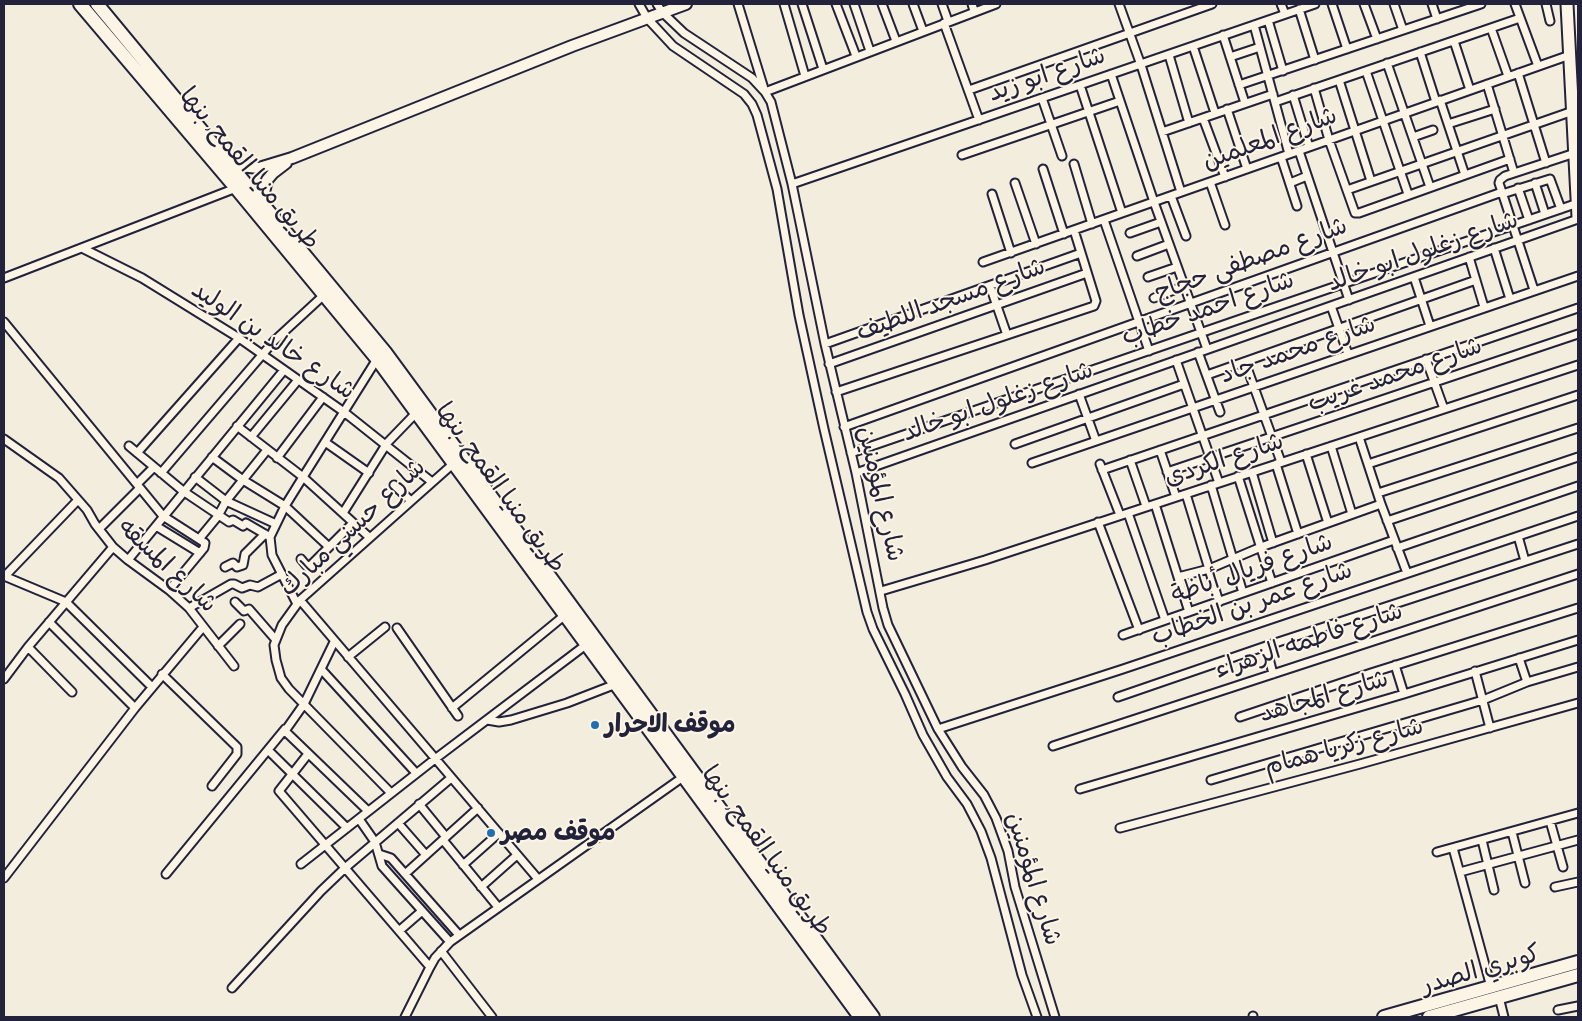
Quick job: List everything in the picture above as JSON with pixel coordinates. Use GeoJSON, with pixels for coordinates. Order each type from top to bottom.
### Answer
{"type":"FeatureCollection","features":[{"type":"Feature","properties":{"kind":"highway","name":"طريق منيا القمح, بنها"},"geometry":{"type":"LineString","coordinates":[[80,4],[325,294],[377,359],[684,777],[811,943],[873,1017]]}},
{"type":"Feature","properties":{"kind":"highway","name":"طريق منيا القمح, بنها"},"geometry":{"type":"LineString","coordinates":[[97,4],[229,162],[406,380],[811,943],[860,1017]]}},
{"type":"Feature","properties":{"kind":"highway"},"geometry":{"type":"LineString","coordinates":[[1429,1017],[1578,964]]}},
{"type":"Feature","properties":{"kind":"highway","name":"كوبري الصدر"},"geometry":{"type":"LineString","coordinates":[[1397,1017],[1578,964]]}},
{"type":"Feature","properties":{"kind":"highway","name":"كوبري الصدر"},"geometry":{"type":"LineString","coordinates":[[1408,1017],[1578,970]]}},
{"type":"Feature","properties":{"kind":"highway"},"geometry":{"type":"LineString","coordinates":[[1384,1017],[1578,975]]}},
{"type":"Feature","properties":{"kind":"main road"},"geometry":{"type":"LineString","coordinates":[[1567,4],[1578,218]]}},
{"type":"Feature","properties":{"kind":"street","name":"شارع المؤمنين"},"geometry":{"type":"LineString","coordinates":[[639,4],[647,18],[673,46],[744,94],[752,104],[757,115],[777,189],[799,315],[867,612],[873,629],[923,735],[947,777],[967,804],[981,831],[991,858],[1020,966],[1036,1017]]}},
{"type":"Feature","properties":{"kind":"street"},"geometry":{"type":"LineString","coordinates":[[229,162],[244,168],[259,168],[292,158],[647,18],[660,8],[686,4]]}},
{"type":"Feature","properties":{"kind":"street"},"geometry":{"type":"LineString","coordinates":[[738,4],[765,92],[946,22],[973,7],[996,4]]}},
{"type":"Feature","properties":{"kind":"street"},"geometry":{"type":"LineString","coordinates":[[784,4],[805,76]]}},
{"type":"Feature","properties":{"kind":"street"},"geometry":{"type":"LineString","coordinates":[[802,4],[823,69]]}},
{"type":"Feature","properties":{"kind":"street"},"geometry":{"type":"LineString","coordinates":[[836,4],[856,56]]}},
{"type":"Feature","properties":{"kind":"street"},"geometry":{"type":"LineString","coordinates":[[854,4],[870,51]]}},
{"type":"Feature","properties":{"kind":"street"},"geometry":{"type":"LineString","coordinates":[[882,4],[896,41]]}},
{"type":"Feature","properties":{"kind":"street"},"geometry":{"type":"LineString","coordinates":[[913,4],[923,31]]}},
{"type":"Feature","properties":{"kind":"street"},"geometry":{"type":"LineString","coordinates":[[942,4],[946,22],[979,120]]}},
{"type":"Feature","properties":{"kind":"street"},"geometry":{"type":"LineString","coordinates":[[1119,4],[1141,65],[1181,192]]}},
{"type":"Feature","properties":{"kind":"street"},"geometry":{"type":"LineString","coordinates":[[969,90],[1212,4]]}},
{"type":"Feature","properties":{"kind":"street"},"geometry":{"type":"LineString","coordinates":[[1281,4],[1284,14]]}},
{"type":"Feature","properties":{"kind":"street","name":"شارع ابو زيد"},"geometry":{"type":"LineString","coordinates":[[792,184],[1316,4]]}},
{"type":"Feature","properties":{"kind":"street"},"geometry":{"type":"LineString","coordinates":[[1332,4],[1347,49]]}},
{"type":"Feature","properties":{"kind":"street"},"geometry":{"type":"LineString","coordinates":[[1364,4],[1377,39]]}},
{"type":"Feature","properties":{"kind":"street"},"geometry":{"type":"LineString","coordinates":[[1394,4],[1403,30]]}},
{"type":"Feature","properties":{"kind":"street"},"geometry":{"type":"LineString","coordinates":[[1432,4],[1437,19]]}},
{"type":"Feature","properties":{"kind":"street"},"geometry":{"type":"LineString","coordinates":[[1240,85],[1437,19],[1463,7],[1481,4]]}},
{"type":"Feature","properties":{"kind":"street"},"geometry":{"type":"LineString","coordinates":[[1514,4],[1538,66]]}},
{"type":"Feature","properties":{"kind":"street"},"geometry":{"type":"LineString","coordinates":[[1546,4],[1550,20]]}},
{"type":"Feature","properties":{"kind":"street","name":"شارع المؤمنين"},"geometry":{"type":"LineString","coordinates":[[660,8],[684,33],[752,78],[765,92],[771,102],[792,184],[829,364],[856,473],[888,624],[938,729],[962,767],[984,795],[996,818],[1008,851],[1016,888],[1055,1017]]}},
{"type":"Feature","properties":{"kind":"street"},"geometry":{"type":"LineString","coordinates":[[1299,10],[1315,60]]}},
{"type":"Feature","properties":{"kind":"street"},"geometry":{"type":"LineString","coordinates":[[1162,132],[1246,103],[1293,95],[1520,18]]}},
{"type":"Feature","properties":{"kind":"street"},"geometry":{"type":"LineString","coordinates":[[1268,20],[1282,70]]}},
{"type":"Feature","properties":{"kind":"street"},"geometry":{"type":"LineString","coordinates":[[1254,25],[1289,154]]}},
{"type":"Feature","properties":{"kind":"street"},"geometry":{"type":"LineString","coordinates":[[1491,28],[1508,76]]}},
{"type":"Feature","properties":{"kind":"street"},"geometry":{"type":"LineString","coordinates":[[1223,36],[1246,103]]}},
{"type":"Feature","properties":{"kind":"street"},"geometry":{"type":"LineString","coordinates":[[1454,41],[1470,90]]}},
{"type":"Feature","properties":{"kind":"street"},"geometry":{"type":"LineString","coordinates":[[1193,46],[1215,113]]}},
{"type":"Feature","properties":{"kind":"street"},"geometry":{"type":"LineString","coordinates":[[1230,57],[1260,47]]}},
{"type":"Feature","properties":{"kind":"street"},"geometry":{"type":"LineString","coordinates":[[1420,52],[1448,124],[1465,175]]}},
{"type":"Feature","properties":{"kind":"street"},"geometry":{"type":"LineString","coordinates":[[1169,54],[1189,123]]}},
{"type":"Feature","properties":{"kind":"street","name":"شارع المعلمين"},"geometry":{"type":"LineString","coordinates":[[983,262],[1570,55]]}},
{"type":"Feature","properties":{"kind":"street"},"geometry":{"type":"LineString","coordinates":[[1387,63],[1430,187]]}},
{"type":"Feature","properties":{"kind":"street"},"geometry":{"type":"LineString","coordinates":[[1366,71],[1408,194]]}},
{"type":"Feature","properties":{"kind":"street"},"geometry":{"type":"LineString","coordinates":[[1518,73],[1546,163]]}},
{"type":"Feature","properties":{"kind":"street"},"geometry":{"type":"LineString","coordinates":[[1111,74],[1161,222],[1208,349]]}},
{"type":"Feature","properties":{"kind":"street"},"geometry":{"type":"LineString","coordinates":[[1339,80],[1371,182]]}},
{"type":"Feature","properties":{"kind":"street"},"geometry":{"type":"LineString","coordinates":[[1487,84],[1514,173]]}},
{"type":"Feature","properties":{"kind":"street"},"geometry":{"type":"LineString","coordinates":[[1080,85],[1122,213]]}},
{"type":"Feature","properties":{"kind":"street"},"geometry":{"type":"LineString","coordinates":[[1314,88],[1329,140],[1353,210],[1356,213],[1510,159]]}},
{"type":"Feature","properties":{"kind":"street"},"geometry":{"type":"LineString","coordinates":[[1293,95],[1309,147]]}},
{"type":"Feature","properties":{"kind":"street"},"geometry":{"type":"LineString","coordinates":[[1042,98],[1062,156]]}},
{"type":"Feature","properties":{"kind":"street"},"geometry":{"type":"LineString","coordinates":[[962,155],[1120,101]]}},
{"type":"Feature","properties":{"kind":"street"},"geometry":{"type":"LineString","coordinates":[[1227,109],[1247,169]]}},
{"type":"Feature","properties":{"kind":"street"},"geometry":{"type":"LineString","coordinates":[[1448,124],[1495,109]]}},
{"type":"Feature","properties":{"kind":"street"},"geometry":{"type":"LineString","coordinates":[[1346,190],[1573,111]]}},
{"type":"Feature","properties":{"kind":"street"},"geometry":{"type":"LineString","coordinates":[[1203,118],[1225,177]]}},
{"type":"Feature","properties":{"kind":"street"},"geometry":{"type":"LineString","coordinates":[[1413,137],[1433,130]]}},
{"type":"Feature","properties":{"kind":"street"},"geometry":{"type":"LineString","coordinates":[[1299,150],[1348,300]]}},
{"type":"Feature","properties":{"kind":"street"},"geometry":{"type":"LineString","coordinates":[[1534,290],[1499,183],[1504,176],[1575,153]]}},
{"type":"Feature","properties":{"kind":"street"},"geometry":{"type":"LineString","coordinates":[[1281,157],[1297,206]]}},
{"type":"Feature","properties":{"kind":"street"},"geometry":{"type":"LineString","coordinates":[[265,206],[263,197],[267,180],[292,158]]}},
{"type":"Feature","properties":{"kind":"street"},"geometry":{"type":"LineString","coordinates":[[1074,164],[1092,224]]}},
{"type":"Feature","properties":{"kind":"street"},"geometry":{"type":"LineString","coordinates":[[1043,170],[1064,234]]}},
{"type":"Feature","properties":{"kind":"street"},"geometry":{"type":"LineString","coordinates":[[1290,183],[1307,176]]}},
{"type":"Feature","properties":{"kind":"street"},"geometry":{"type":"LineString","coordinates":[[1545,214],[1535,183],[1549,178],[1552,180],[1561,209]]}},
{"type":"Feature","properties":{"kind":"street"},"geometry":{"type":"LineString","coordinates":[[1210,182],[1225,225]]}},
{"type":"Feature","properties":{"kind":"street"},"geometry":{"type":"LineString","coordinates":[[1015,183],[1036,244]]}},
{"type":"Feature","properties":{"kind":"street","name":"شارع مصطفى حجاج"},"geometry":{"type":"LineString","coordinates":[[844,427],[1333,252],[1535,183]]}},
{"type":"Feature","properties":{"kind":"street"},"geometry":{"type":"LineString","coordinates":[[4,278],[236,188]]}},
{"type":"Feature","properties":{"kind":"street"},"geometry":{"type":"LineString","coordinates":[[1518,188],[1529,220]]}},
{"type":"Feature","properties":{"kind":"street"},"geometry":{"type":"LineString","coordinates":[[992,194],[1011,253]]}},
{"type":"Feature","properties":{"kind":"street"},"geometry":{"type":"LineString","coordinates":[[1171,196],[1186,236]]}},
{"type":"Feature","properties":{"kind":"street","name":"شارع احمد خطاب"},"geometry":{"type":"LineString","coordinates":[[851,453],[1578,203]]}},
{"type":"Feature","properties":{"kind":"street","name":"شارع زغلول ابو خالد"},"geometry":{"type":"LineString","coordinates":[[856,473],[1578,218]]}},
{"type":"Feature","properties":{"kind":"street"},"geometry":{"type":"LineString","coordinates":[[1104,220],[1149,350]]}},
{"type":"Feature","properties":{"kind":"street"},"geometry":{"type":"LineString","coordinates":[[1130,233],[1161,222]]}},
{"type":"Feature","properties":{"kind":"street"},"geometry":{"type":"LineString","coordinates":[[836,392],[1096,305],[1074,230]]}},
{"type":"Feature","properties":{"kind":"street"},"geometry":{"type":"LineString","coordinates":[[1137,256],[1169,244]]}},
{"type":"Feature","properties":{"kind":"street","name":"شارع خالد بن الوليد"},"geometry":{"type":"LineString","coordinates":[[82,248],[142,278],[239,338],[344,412],[432,482]]}},
{"type":"Feature","properties":{"kind":"street"},"geometry":{"type":"LineString","coordinates":[[1494,248],[1510,299]]}},
{"type":"Feature","properties":{"kind":"street"},"geometry":{"type":"LineString","coordinates":[[825,344],[1081,253]]}},
{"type":"Feature","properties":{"kind":"street"},"geometry":{"type":"LineString","coordinates":[[1469,257],[1484,307]]}},
{"type":"Feature","properties":{"kind":"street"},"geometry":{"type":"LineString","coordinates":[[1148,277],[1177,267]]}},
{"type":"Feature","properties":{"kind":"street","name":"شارع مسجد اللطيف"},"geometry":{"type":"LineString","coordinates":[[829,364],[1087,273]]}},
{"type":"Feature","properties":{"kind":"street","name":"شارع محمد جاد"},"geometry":{"type":"LineString","coordinates":[[1032,463],[1578,276]]}},
{"type":"Feature","properties":{"kind":"street"},"geometry":{"type":"LineString","coordinates":[[1414,277],[1430,326]]}},
{"type":"Feature","properties":{"kind":"street"},"geometry":{"type":"LineString","coordinates":[[1207,375],[1476,280]]}},
{"type":"Feature","properties":{"kind":"street"},"geometry":{"type":"LineString","coordinates":[[990,286],[1007,335]]}},
{"type":"Feature","properties":{"kind":"street"},"geometry":{"type":"LineString","coordinates":[[1154,298],[1184,286]]}},
{"type":"Feature","properties":{"kind":"street"},"geometry":{"type":"LineString","coordinates":[[161,473],[262,354],[325,294]]}},
{"type":"Feature","properties":{"kind":"street"},"geometry":{"type":"LineString","coordinates":[[1331,306],[1348,354]]}},
{"type":"Feature","properties":{"kind":"street"},"geometry":{"type":"LineString","coordinates":[[1120,515],[1101,467],[1130,460],[1202,436],[1578,308]]}},
{"type":"Feature","properties":{"kind":"street"},"geometry":{"type":"LineString","coordinates":[[4,322],[163,516],[205,543],[200,553],[170,590]]}},
{"type":"Feature","properties":{"kind":"street","name":"شارع محمد غريب"},"geometry":{"type":"LineString","coordinates":[[1167,472],[1578,334]]}},
{"type":"Feature","properties":{"kind":"street"},"geometry":{"type":"LineString","coordinates":[[137,453],[239,338]]}},
{"type":"Feature","properties":{"kind":"street"},"geometry":{"type":"LineString","coordinates":[[1198,352],[1220,412]]}},
{"type":"Feature","properties":{"kind":"street"},"geometry":{"type":"LineString","coordinates":[[225,567],[234,563],[237,567],[243,566],[245,554],[268,535],[377,359]]}},
{"type":"Feature","properties":{"kind":"street"},"geometry":{"type":"LineString","coordinates":[[1426,359],[1444,408]]}},
{"type":"Feature","properties":{"kind":"street"},"geometry":{"type":"LineString","coordinates":[[1176,360],[1219,483]]}},
{"type":"Feature","properties":{"kind":"street"},"geometry":{"type":"LineString","coordinates":[[1245,362],[1272,437],[1298,534]]}},
{"type":"Feature","properties":{"kind":"street","name":"شارع الكردى"},"geometry":{"type":"LineString","coordinates":[[881,591],[985,560],[1578,365]]}},
{"type":"Feature","properties":{"kind":"street"},"geometry":{"type":"LineString","coordinates":[[128,560],[284,370]]}},
{"type":"Feature","properties":{"kind":"street"},"geometry":{"type":"LineString","coordinates":[[251,437],[298,380]]}},
{"type":"Feature","properties":{"kind":"street"},"geometry":{"type":"LineString","coordinates":[[1015,444],[1184,384]]}},
{"type":"Feature","properties":{"kind":"street"},"geometry":{"type":"LineString","coordinates":[[1079,394],[1096,441]]}},
{"type":"Feature","properties":{"kind":"street"},"geometry":{"type":"LineString","coordinates":[[1368,464],[1578,395]]}},
{"type":"Feature","properties":{"kind":"street"},"geometry":{"type":"LineString","coordinates":[[277,458],[323,398]]}},
{"type":"Feature","properties":{"kind":"street"},"geometry":{"type":"LineString","coordinates":[[343,514],[386,444],[417,412]]}},
{"type":"Feature","properties":{"kind":"street"},"geometry":{"type":"LineString","coordinates":[[237,426],[303,477],[369,537]]}},
{"type":"Feature","properties":{"kind":"street"},"geometry":{"type":"LineString","coordinates":[[1378,493],[1578,428]]}},
{"type":"Feature","properties":{"kind":"street"},"geometry":{"type":"LineString","coordinates":[[1359,437],[1381,504],[1407,573]]}},
{"type":"Feature","properties":{"kind":"street","name":"شارع المسقه"},"geometry":{"type":"LineString","coordinates":[[4,440],[59,478],[87,510],[113,547],[170,590],[189,608],[234,666]]}},
{"type":"Feature","properties":{"kind":"street"},"geometry":{"type":"LineString","coordinates":[[325,442],[369,473]]}},
{"type":"Feature","properties":{"kind":"street"},"geometry":{"type":"LineString","coordinates":[[129,446],[183,491],[218,516],[230,523],[233,520],[243,526],[246,523],[268,535]]}},
{"type":"Feature","properties":{"kind":"street"},"geometry":{"type":"LineString","coordinates":[[1331,446],[1352,514]]}},
{"type":"Feature","properties":{"kind":"street"},"geometry":{"type":"LineString","coordinates":[[199,539],[218,516],[226,501],[267,450]]}},
{"type":"Feature","properties":{"kind":"street"},"geometry":{"type":"LineString","coordinates":[[1160,450],[1176,497]]}},
{"type":"Feature","properties":{"kind":"street"},"geometry":{"type":"LineString","coordinates":[[1306,454],[1328,523]]}},
{"type":"Feature","properties":{"kind":"street"},"geometry":{"type":"LineString","coordinates":[[212,456],[243,480],[285,506],[329,547]]}},
{"type":"Feature","properties":{"kind":"street"},"geometry":{"type":"LineString","coordinates":[[1387,521],[1578,457]]}},
{"type":"Feature","properties":{"kind":"street"},"geometry":{"type":"LineString","coordinates":[[1130,460],[1146,506]]}},
{"type":"Feature","properties":{"kind":"street","name":"شارع حسني مبارك"},"geometry":{"type":"LineString","coordinates":[[391,793],[288,689],[281,678],[274,646],[282,625],[298,602],[454,462]]}},
{"type":"Feature","properties":{"kind":"street"},"geometry":{"type":"LineString","coordinates":[[99,529],[154,467]]}},
{"type":"Feature","properties":{"kind":"street"},"geometry":{"type":"LineString","coordinates":[[1252,472],[1274,543]]}},
{"type":"Feature","properties":{"kind":"street"},"geometry":{"type":"LineString","coordinates":[[1238,476],[1272,583]]}},
{"type":"Feature","properties":{"kind":"street"},"geometry":{"type":"LineString","coordinates":[[195,477],[226,501],[276,524]]}},
{"type":"Feature","properties":{"kind":"street"},"geometry":{"type":"LineString","coordinates":[[394,485],[411,501]]}},
{"type":"Feature","properties":{"kind":"street"},"geometry":{"type":"LineString","coordinates":[[1211,485],[1243,593]]}},
{"type":"Feature","properties":{"kind":"street"},"geometry":{"type":"LineString","coordinates":[[1397,548],[1578,486]]}},
{"type":"Feature","properties":{"kind":"street"},"geometry":{"type":"LineString","coordinates":[[1186,494],[1219,602]]}},
{"type":"Feature","properties":{"kind":"street"},"geometry":{"type":"LineString","coordinates":[[78,500],[4,576],[66,602],[152,687]]}},
{"type":"Feature","properties":{"kind":"street"},"geometry":{"type":"LineString","coordinates":[[1155,504],[1189,612]]}},
{"type":"Feature","properties":{"kind":"street"},"geometry":{"type":"LineString","coordinates":[[1178,577],[1208,569],[1261,547],[1381,504]]}},
{"type":"Feature","properties":{"kind":"street"},"geometry":{"type":"LineString","coordinates":[[1128,513],[1165,620]]}},
{"type":"Feature","properties":{"kind":"street","name":"شارع عمر بن الخطاب"},"geometry":{"type":"LineString","coordinates":[[938,729],[1578,516]]}},
{"type":"Feature","properties":{"kind":"street"},"geometry":{"type":"LineString","coordinates":[[1098,522],[1139,630]]}},
{"type":"Feature","properties":{"kind":"street"},"geometry":{"type":"LineString","coordinates":[[301,559],[306,565],[310,566],[353,523]]}},
{"type":"Feature","properties":{"kind":"street"},"geometry":{"type":"LineString","coordinates":[[156,526],[200,553]]}},
{"type":"Feature","properties":{"kind":"street"},"geometry":{"type":"LineString","coordinates":[[268,535],[272,556],[298,602],[348,657],[538,879]]}},
{"type":"Feature","properties":{"kind":"street"},"geometry":{"type":"LineString","coordinates":[[1518,536],[1525,561]]}},
{"type":"Feature","properties":{"kind":"street","name":"شارع فريال أباظة"},"geometry":{"type":"LineString","coordinates":[[1123,635],[1394,540]]}},
{"type":"Feature","properties":{"kind":"street"},"geometry":{"type":"LineString","coordinates":[[1118,697],[1266,646],[1578,544]]}},
{"type":"Feature","properties":{"kind":"street"},"geometry":{"type":"LineString","coordinates":[[4,678],[28,646],[113,547]]}},
{"type":"Feature","properties":{"kind":"street"},"geometry":{"type":"LineString","coordinates":[[189,608],[231,584],[242,588],[250,585],[258,587],[282,574]]}},
{"type":"Feature","properties":{"kind":"street","name":"شارع فاطمه الزهراء"},"geometry":{"type":"LineString","coordinates":[[1053,746],[1578,574]]}},
{"type":"Feature","properties":{"kind":"street"},"geometry":{"type":"LineString","coordinates":[[235,602],[244,611],[249,608],[276,640]]}},
{"type":"Feature","properties":{"kind":"street"},"geometry":{"type":"LineString","coordinates":[[1240,717],[1395,665],[1578,608]]}},
{"type":"Feature","properties":{"kind":"street"},"geometry":{"type":"LineString","coordinates":[[452,708],[566,615]]}},
{"type":"Feature","properties":{"kind":"street"},"geometry":{"type":"LineString","coordinates":[[49,622],[135,708]]}},
{"type":"Feature","properties":{"kind":"street"},"geometry":{"type":"LineString","coordinates":[[218,646],[240,624]]}},
{"type":"Feature","properties":{"kind":"street"},"geometry":{"type":"LineString","coordinates":[[4,878],[135,708],[203,627]]}},
{"type":"Feature","properties":{"kind":"street"},"geometry":{"type":"LineString","coordinates":[[348,657],[385,627]]}},
{"type":"Feature","properties":{"kind":"street"},"geometry":{"type":"LineString","coordinates":[[397,628],[458,716]]}},
{"type":"Feature","properties":{"kind":"street","name":"شارع المجاهد"},"geometry":{"type":"LineString","coordinates":[[1080,789],[1404,694],[1578,640]]}},
{"type":"Feature","properties":{"kind":"street"},"geometry":{"type":"LineString","coordinates":[[166,874],[304,704],[334,642]]}},
{"type":"Feature","properties":{"kind":"street"},"geometry":{"type":"LineString","coordinates":[[301,864],[435,759],[587,644]]}},
{"type":"Feature","properties":{"kind":"street"},"geometry":{"type":"LineString","coordinates":[[28,646],[72,692]]}},
{"type":"Feature","properties":{"kind":"street"},"geometry":{"type":"LineString","coordinates":[[1266,646],[1273,674]]}},
{"type":"Feature","properties":{"kind":"street"},"geometry":{"type":"LineString","coordinates":[[1519,658],[1527,682]]}},
{"type":"Feature","properties":{"kind":"street"},"geometry":{"type":"LineString","coordinates":[[1395,665],[1404,694]]}},
{"type":"Feature","properties":{"kind":"street"},"geometry":{"type":"LineString","coordinates":[[1211,780],[1484,700],[1527,682],[1578,667]]}},
{"type":"Feature","properties":{"kind":"street"},"geometry":{"type":"LineString","coordinates":[[321,669],[416,774]]}},
{"type":"Feature","properties":{"kind":"street"},"geometry":{"type":"LineString","coordinates":[[1475,671],[1490,728]]}},
{"type":"Feature","properties":{"kind":"street"},"geometry":{"type":"LineString","coordinates":[[162,674],[237,746],[236,754],[212,786]]}},
{"type":"Feature","properties":{"kind":"street"},"geometry":{"type":"LineString","coordinates":[[487,720],[499,722],[511,720],[616,684]]}},
{"type":"Feature","properties":{"kind":"street","name":"شارع زكريا همام"},"geometry":{"type":"LineString","coordinates":[[1120,828],[1578,703]]}},
{"type":"Feature","properties":{"kind":"street"},"geometry":{"type":"LineString","coordinates":[[285,729],[286,733],[368,811]]}},
{"type":"Feature","properties":{"kind":"street"},"geometry":{"type":"LineString","coordinates":[[268,750],[347,828]]}},
{"type":"Feature","properties":{"kind":"street"},"geometry":{"type":"LineString","coordinates":[[308,754],[279,791],[430,967]]}},
{"type":"Feature","properties":{"kind":"street"},"geometry":{"type":"LineString","coordinates":[[405,1017],[430,967],[450,942],[684,777]]}},
{"type":"Feature","properties":{"kind":"street"},"geometry":{"type":"LineString","coordinates":[[232,988],[321,891],[345,868],[451,778]]}},
{"type":"Feature","properties":{"kind":"street"},"geometry":{"type":"LineString","coordinates":[[420,804],[463,865],[498,907]]}},
{"type":"Feature","properties":{"kind":"street"},"geometry":{"type":"LineString","coordinates":[[405,874],[478,808]]}},
{"type":"Feature","properties":{"kind":"street"},"geometry":{"type":"LineString","coordinates":[[1437,852],[1578,813]]}},
{"type":"Feature","properties":{"kind":"street"},"geometry":{"type":"LineString","coordinates":[[359,819],[375,842],[382,866],[450,942]]}},
{"type":"Feature","properties":{"kind":"street"},"geometry":{"type":"LineString","coordinates":[[1550,821],[1563,867]]}},
{"type":"Feature","properties":{"kind":"street"},"geometry":{"type":"LineString","coordinates":[[398,822],[426,855]]}},
{"type":"Feature","properties":{"kind":"street"},"geometry":{"type":"LineString","coordinates":[[1512,832],[1525,883]]}},
{"type":"Feature","properties":{"kind":"street"},"geometry":{"type":"LineString","coordinates":[[463,865],[499,833]]}},
{"type":"Feature","properties":{"kind":"street"},"geometry":{"type":"LineString","coordinates":[[1482,840],[1494,890]]}},
{"type":"Feature","properties":{"kind":"street"},"geometry":{"type":"LineString","coordinates":[[1460,872],[1578,840]]}},
{"type":"Feature","properties":{"kind":"street"},"geometry":{"type":"LineString","coordinates":[[1454,848],[1495,992],[1504,1017]]}},
{"type":"Feature","properties":{"kind":"street"},"geometry":{"type":"LineString","coordinates":[[379,854],[391,858],[459,935]]}},
{"type":"Feature","properties":{"kind":"street"},"geometry":{"type":"LineString","coordinates":[[481,887],[517,855]]}},
{"type":"Feature","properties":{"kind":"street"},"geometry":{"type":"LineString","coordinates":[[1555,887],[1578,882]]}},
{"type":"Feature","properties":{"kind":"street"},"geometry":{"type":"LineString","coordinates":[[398,930],[422,911]]}},
{"type":"Feature","properties":{"kind":"street"},"geometry":{"type":"LineString","coordinates":[[441,951],[492,1017]]}},
{"type":"Feature","properties":{"kind":"street"},"geometry":{"type":"LineString","coordinates":[[1558,1010],[1578,1006]]}},
{"type":"Feature","properties":{"kind":"place","name":"موقف الاحرار"},"geometry":{"type":"Point","coordinates":[595,725]}},
{"type":"Feature","properties":{"kind":"place","name":"موقف مصر"},"geometry":{"type":"Point","coordinates":[491,833]}}]}
